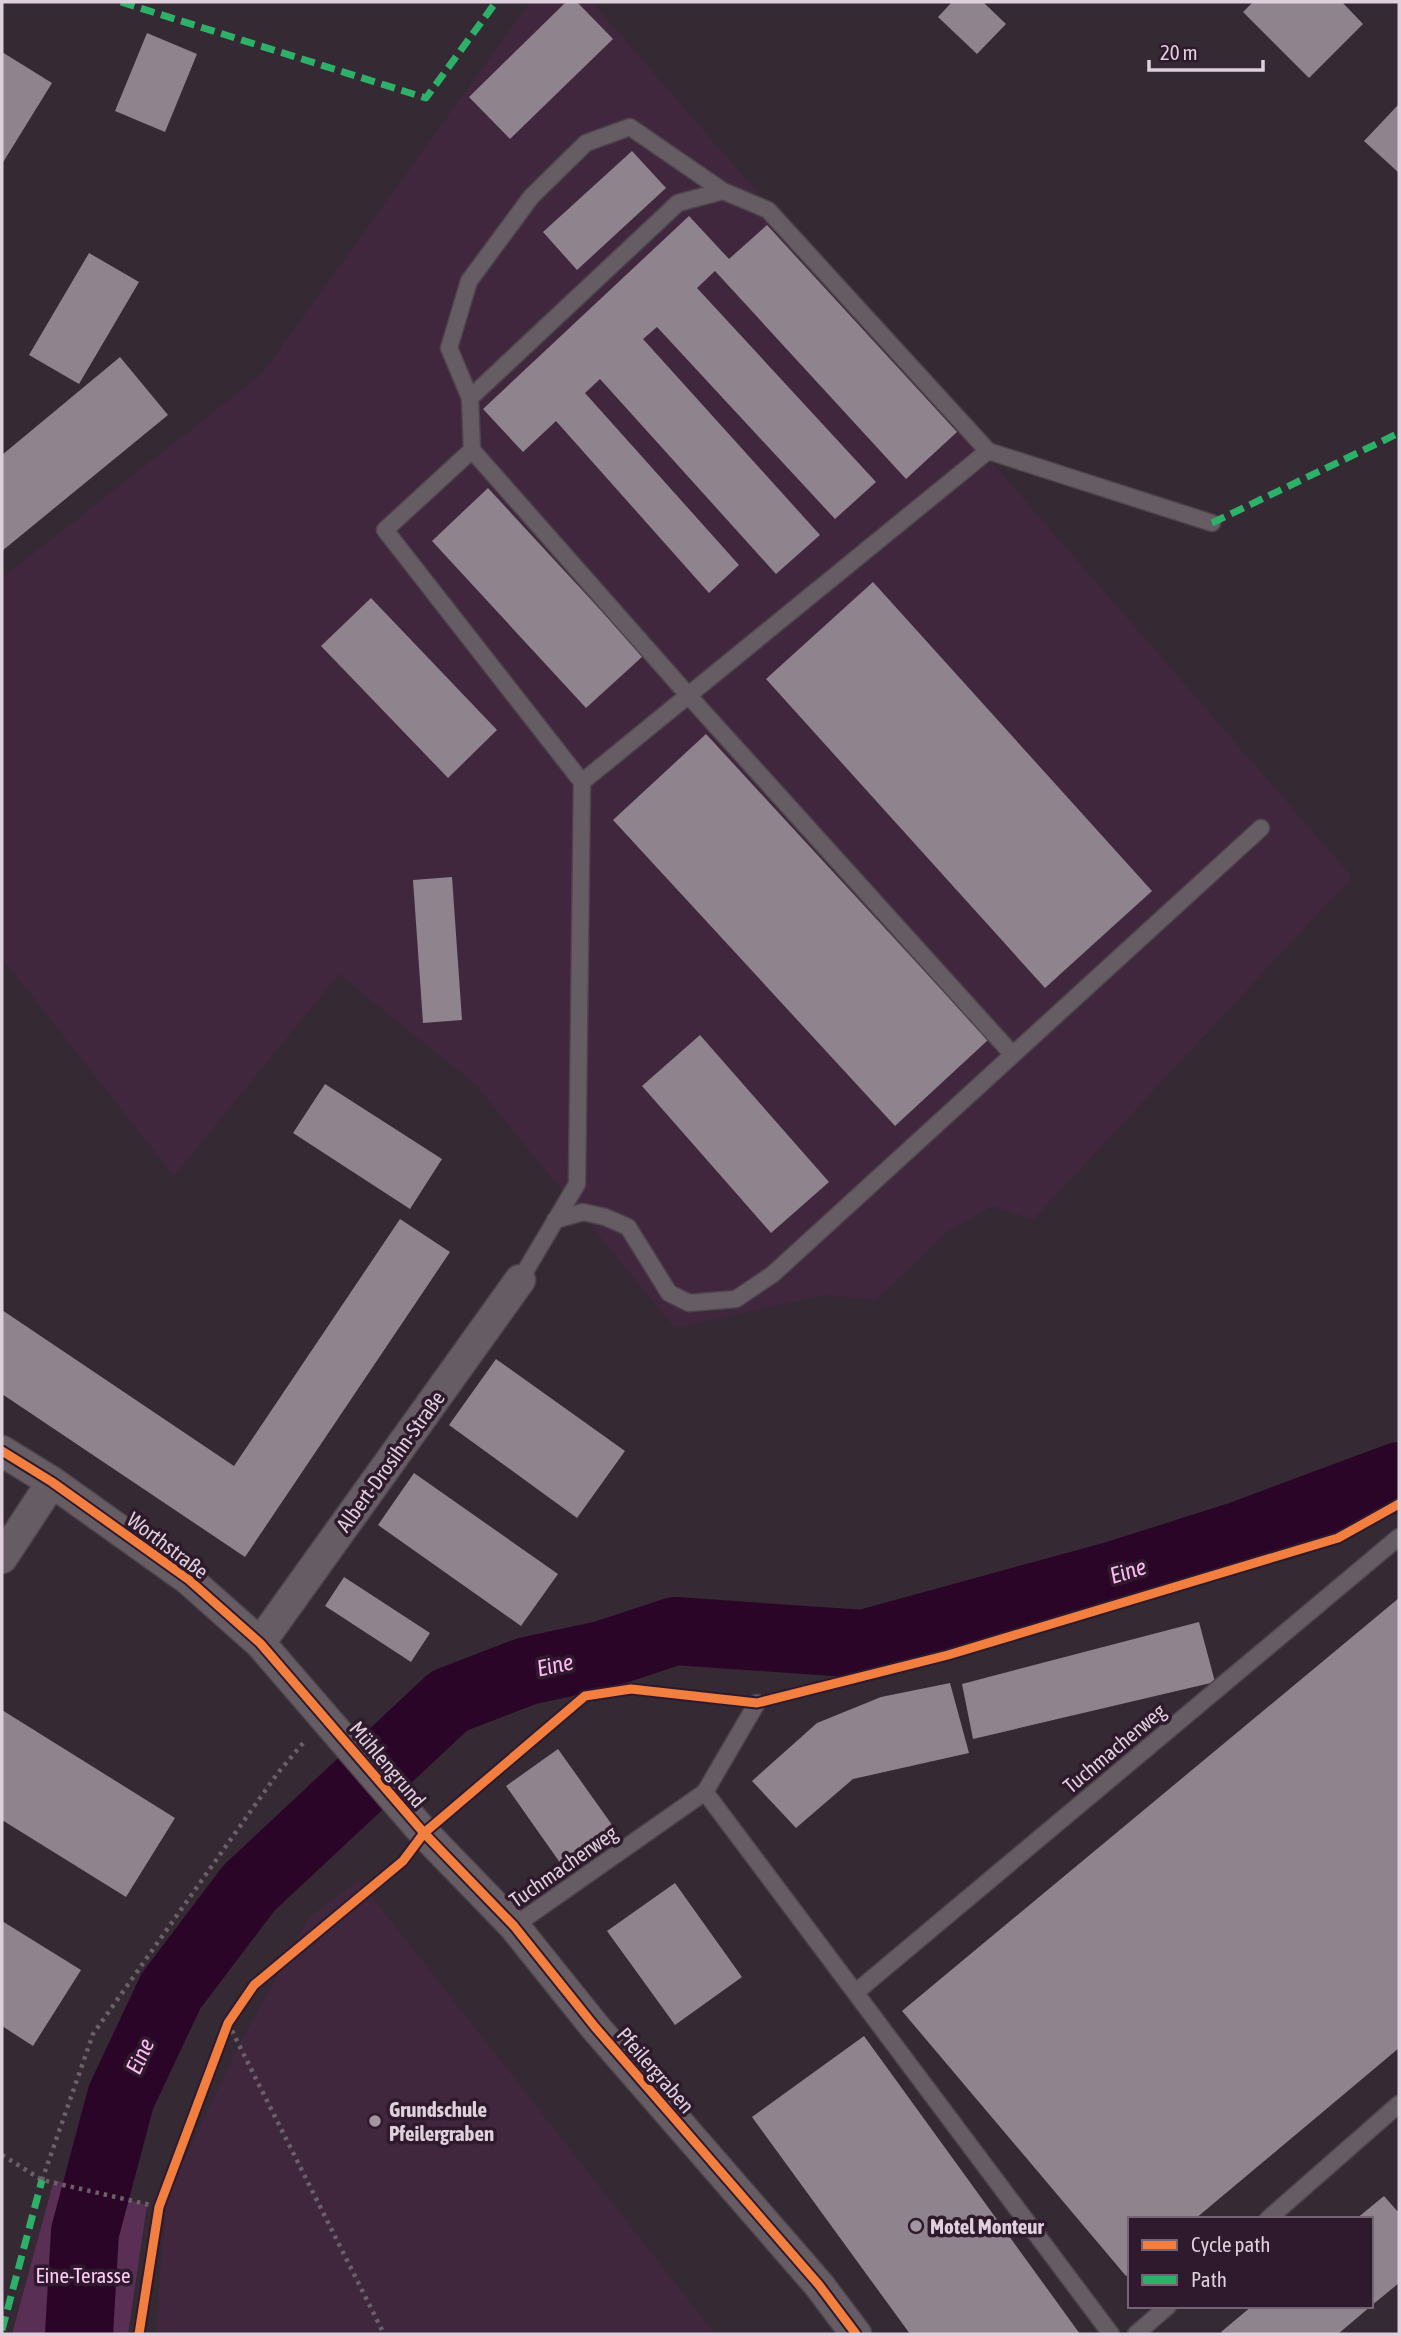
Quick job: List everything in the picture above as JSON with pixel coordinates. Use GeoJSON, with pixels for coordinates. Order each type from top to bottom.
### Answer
{"type":"FeatureCollection","features":[{"type":"Feature","properties":{"kind":"street","name":"Albert-Drosihn-Straße"},"geometry":{"type":"LineString","coordinates":[[260,1643],[520,1280]]}},
{"type":"Feature","properties":{"kind":"street","name":"Worthstraße"},"geometry":{"type":"LineString","coordinates":[[2,1451],[52,1482],[188,1580],[260,1643],[325,1717]]}},
{"type":"Feature","properties":{"kind":"street"},"geometry":{"type":"LineString","coordinates":[[2,1558],[52,1482]]}},
{"type":"Feature","properties":{"kind":"street","name":"Mühlengrund"},"geometry":{"type":"LineString","coordinates":[[325,1717],[424,1833]]}},
{"type":"Feature","properties":{"kind":"street","name":"Pfeilergraben"},"geometry":{"type":"LineString","coordinates":[[424,1833],[513,1926],[604,2037],[819,2284],[856,2334]]}},
{"type":"Feature","properties":{"kind":"lane"},"geometry":{"type":"LineString","coordinates":[[1013,1055],[688,695],[472,450],[470,398],[449,348],[469,281],[531,197],[586,143],[630,127],[723,191],[768,210],[988,451],[1212,523]]}},
{"type":"Feature","properties":{"kind":"lane"},"geometry":{"type":"LineString","coordinates":[[470,398],[678,203],[723,191]]}},
{"type":"Feature","properties":{"kind":"lane"},"geometry":{"type":"LineString","coordinates":[[472,450],[385,530],[582,782],[577,1184],[520,1280]]}},
{"type":"Feature","properties":{"kind":"lane"},"geometry":{"type":"LineString","coordinates":[[582,782],[988,451]]}},
{"type":"Feature","properties":{"kind":"lane"},"geometry":{"type":"LineString","coordinates":[[555,1220],[583,1212],[605,1217],[628,1227],[669,1293],[689,1303],[736,1299],[774,1274],[1261,828]]}},
{"type":"Feature","properties":{"kind":"lane","name":"Tuchmacherweg"},"geometry":{"type":"LineString","coordinates":[[856,1992],[1399,1537]]}},
{"type":"Feature","properties":{"kind":"lane","name":"Tuchmacherweg"},"geometry":{"type":"LineString","coordinates":[[513,1926],[705,1792],[757,1703]]}},
{"type":"Feature","properties":{"kind":"lane"},"geometry":{"type":"LineString","coordinates":[[705,1792],[1111,2334]]}},
{"type":"Feature","properties":{"kind":"lane"},"geometry":{"type":"LineString","coordinates":[[1270,2217],[1399,2104]]}},
{"type":"Feature","properties":{"kind":"lane"},"geometry":{"type":"LineString","coordinates":[[1136,2334],[1166,2308]]}},
{"type":"Feature","properties":{"kind":"path"},"geometry":{"type":"LineString","coordinates":[[42,2180],[93,2034],[277,1774],[325,1717]]}},
{"type":"Feature","properties":{"kind":"path"},"geometry":{"type":"LineString","coordinates":[[228,2023],[384,2334]]}},
{"type":"Feature","properties":{"kind":"path"},"geometry":{"type":"LineString","coordinates":[[2,2155],[42,2180],[159,2207]]}},
{"type":"Feature","properties":{"kind":"shaded area"},"geometry":{"type":"Polygon","coordinates":[[[530,2],[592,2],[1352,877],[1033,1220],[993,1206],[950,1230],[876,1300],[824,1295],[675,1328],[475,1084],[339,974],[174,1176],[2,958],[2,578],[262,374],[530,2]]]}},
{"type":"Feature","properties":{"kind":"shaded area","name":"Grundschule Pfeilergraben"},"geometry":{"type":"Polygon","coordinates":[[[359,1880],[715,2334],[156,2334],[166,2198],[239,2045],[310,1916],[359,1880]]]}},
{"type":"Feature","properties":{"kind":"green space","name":"Eine-Terasse"},"geometry":{"type":"Polygon","coordinates":[[[54,2180],[147,2205],[128,2334],[12,2334],[54,2180]]]}},
{"type":"Feature","properties":{"kind":"building"},"geometry":{"type":"Polygon","coordinates":[[[566,2],[577,2],[613,39],[510,139],[469,97],[566,2]]]}},
{"type":"Feature","properties":{"kind":"building"},"geometry":{"type":"Polygon","coordinates":[[[952,2],[983,2],[1006,24],[977,54],[938,17],[952,2]]]}},
{"type":"Feature","properties":{"kind":"building"},"geometry":{"type":"Polygon","coordinates":[[[1253,2],[1342,2],[1363,24],[1309,78],[1243,12],[1253,2]]]}},
{"type":"Feature","properties":{"kind":"building"},"geometry":{"type":"Polygon","coordinates":[[[147,33],[197,54],[165,132],[115,111],[147,33]]]}},
{"type":"Feature","properties":{"kind":"building"},"geometry":{"type":"Polygon","coordinates":[[[2,52],[52,83],[2,164],[2,52]]]}},
{"type":"Feature","properties":{"kind":"building"},"geometry":{"type":"Polygon","coordinates":[[[1399,104],[1399,173],[1364,141],[1399,104]]]}},
{"type":"Feature","properties":{"kind":"building"},"geometry":{"type":"Polygon","coordinates":[[[632,151],[666,188],[577,270],[543,232],[632,151]]]}},
{"type":"Feature","properties":{"kind":"building"},"geometry":{"type":"Polygon","coordinates":[[[689,216],[729,259],[767,225],[957,432],[906,479],[715,271],[697,288],[876,482],[835,519],[657,327],[643,339],[820,535],[776,574],[600,379],[585,393],[739,565],[709,593],[556,421],[523,452],[483,409],[689,216]]]}},
{"type":"Feature","properties":{"kind":"building"},"geometry":{"type":"Polygon","coordinates":[[[89,253],[139,282],[79,384],[29,355],[89,253]]]}},
{"type":"Feature","properties":{"kind":"building"},"geometry":{"type":"Polygon","coordinates":[[[120,357],[168,415],[2,551],[2,455],[120,357]]]}},
{"type":"Feature","properties":{"kind":"building"},"geometry":{"type":"Polygon","coordinates":[[[488,488],[643,656],[586,708],[432,541],[488,488]]]}},
{"type":"Feature","properties":{"kind":"building"},"geometry":{"type":"Polygon","coordinates":[[[873,582],[1152,891],[1045,988],[766,679],[873,582]]]}},
{"type":"Feature","properties":{"kind":"building"},"geometry":{"type":"Polygon","coordinates":[[[371,598],[497,730],[448,778],[321,646],[371,598]]]}},
{"type":"Feature","properties":{"kind":"building"},"geometry":{"type":"Polygon","coordinates":[[[706,734],[988,1040],[895,1126],[613,820],[706,734]]]}},
{"type":"Feature","properties":{"kind":"building"},"geometry":{"type":"Polygon","coordinates":[[[452,877],[462,1020],[423,1023],[413,880],[452,877]]]}},
{"type":"Feature","properties":{"kind":"building"},"geometry":{"type":"Polygon","coordinates":[[[700,1035],[829,1182],[771,1233],[642,1086],[700,1035]]]}},
{"type":"Feature","properties":{"kind":"building"},"geometry":{"type":"Polygon","coordinates":[[[325,1084],[442,1159],[410,1209],[293,1133],[325,1084]]]}},
{"type":"Feature","properties":{"kind":"building"},"geometry":{"type":"Polygon","coordinates":[[[400,1219],[450,1252],[245,1557],[2,1394],[2,1310],[234,1466],[400,1219]]]}},
{"type":"Feature","properties":{"kind":"building"},"geometry":{"type":"Polygon","coordinates":[[[496,1359],[625,1451],[577,1518],[449,1425],[496,1359]]]}},
{"type":"Feature","properties":{"kind":"building"},"geometry":{"type":"Polygon","coordinates":[[[414,1473],[558,1574],[521,1626],[378,1525],[414,1473]]]}},
{"type":"Feature","properties":{"kind":"building"},"geometry":{"type":"Polygon","coordinates":[[[344,1577],[430,1633],[411,1662],[325,1606],[344,1577]]]}},
{"type":"Feature","properties":{"kind":"building"},"geometry":{"type":"Polygon","coordinates":[[[1399,1598],[1399,2048],[1197,2217],[1128,2217],[1126,2276],[902,2011],[1399,1598]]]}},
{"type":"Feature","properties":{"kind":"building"},"geometry":{"type":"Polygon","coordinates":[[[1199,1622],[1215,1682],[973,1739],[962,1684],[1199,1622]]]}},
{"type":"Feature","properties":{"kind":"building"},"geometry":{"type":"Polygon","coordinates":[[[950,1683],[969,1753],[853,1779],[796,1828],[752,1781],[817,1723],[881,1697],[950,1683]]]}},
{"type":"Feature","properties":{"kind":"building"},"geometry":{"type":"Polygon","coordinates":[[[2,1710],[175,1818],[126,1897],[2,1820],[2,1710]]]}},
{"type":"Feature","properties":{"kind":"building"},"geometry":{"type":"Polygon","coordinates":[[[558,1749],[615,1829],[563,1867],[506,1786],[558,1749]]]}},
{"type":"Feature","properties":{"kind":"building"},"geometry":{"type":"Polygon","coordinates":[[[675,1883],[742,1977],[675,2025],[607,1931],[675,1883]]]}},
{"type":"Feature","properties":{"kind":"building"},"geometry":{"type":"Polygon","coordinates":[[[2,1921],[81,1970],[33,2046],[2,2026],[2,1921]]]}},
{"type":"Feature","properties":{"kind":"building","name":"Motel Monteur"},"geometry":{"type":"Polygon","coordinates":[[[864,2036],[1080,2334],[910,2334],[752,2117],[864,2036]]]}},
{"type":"Feature","properties":{"kind":"building"},"geometry":{"type":"Polygon","coordinates":[[[1384,2196],[1399,2213],[1399,2283],[1373,2304],[1373,2217],[1358,2217],[1384,2196]]]}},
{"type":"Feature","properties":{"kind":"building"},"geometry":{"type":"Polygon","coordinates":[[[1250,2308],[1369,2308],[1338,2334],[1221,2332],[1250,2308]]]}},
{"type":"Feature","properties":{"kind":"waterway","name":"Eine"},"geometry":{"type":"LineString","coordinates":[[79,2334],[85,2232],[121,2097],[171,1991],[249,1888],[449,1701],[527,1671],[602,1655],[675,1631],[863,1644],[1115,1575],[1238,1536],[1399,1476]]}},
{"type":"Feature","properties":{"kind":"marked path"},"geometry":{"type":"LineString","coordinates":[[121,2],[426,98],[496,2]]}},
{"type":"Feature","properties":{"kind":"marked path"},"geometry":{"type":"LineString","coordinates":[[1212,523],[1399,433]]}},
{"type":"Feature","properties":{"kind":"marked path"},"geometry":{"type":"LineString","coordinates":[[2,2330],[42,2180]]}},
{"type":"Feature","properties":{"kind":"cycle path"},"geometry":{"type":"LineString","coordinates":[[2,1451],[52,1482],[188,1579],[260,1643],[424,1833],[514,1926],[595,2027],[819,2285],[856,2334]]}},
{"type":"Feature","properties":{"kind":"cycle path"},"geometry":{"type":"LineString","coordinates":[[139,2334],[159,2207],[228,2023],[254,1985],[403,1861],[424,1833],[585,1696],[631,1689],[757,1703],[948,1655],[1338,1538],[1399,1504]]}},
{"type":"Feature","properties":{"kind":"place","name":"Grundschule Pfeilergraben"},"geometry":{"type":"Point","coordinates":[375,2121]}},
{"type":"Feature","properties":{"kind":"place","name":"Motel Monteur"},"geometry":{"type":"Point","coordinates":[916,2226]}}]}
